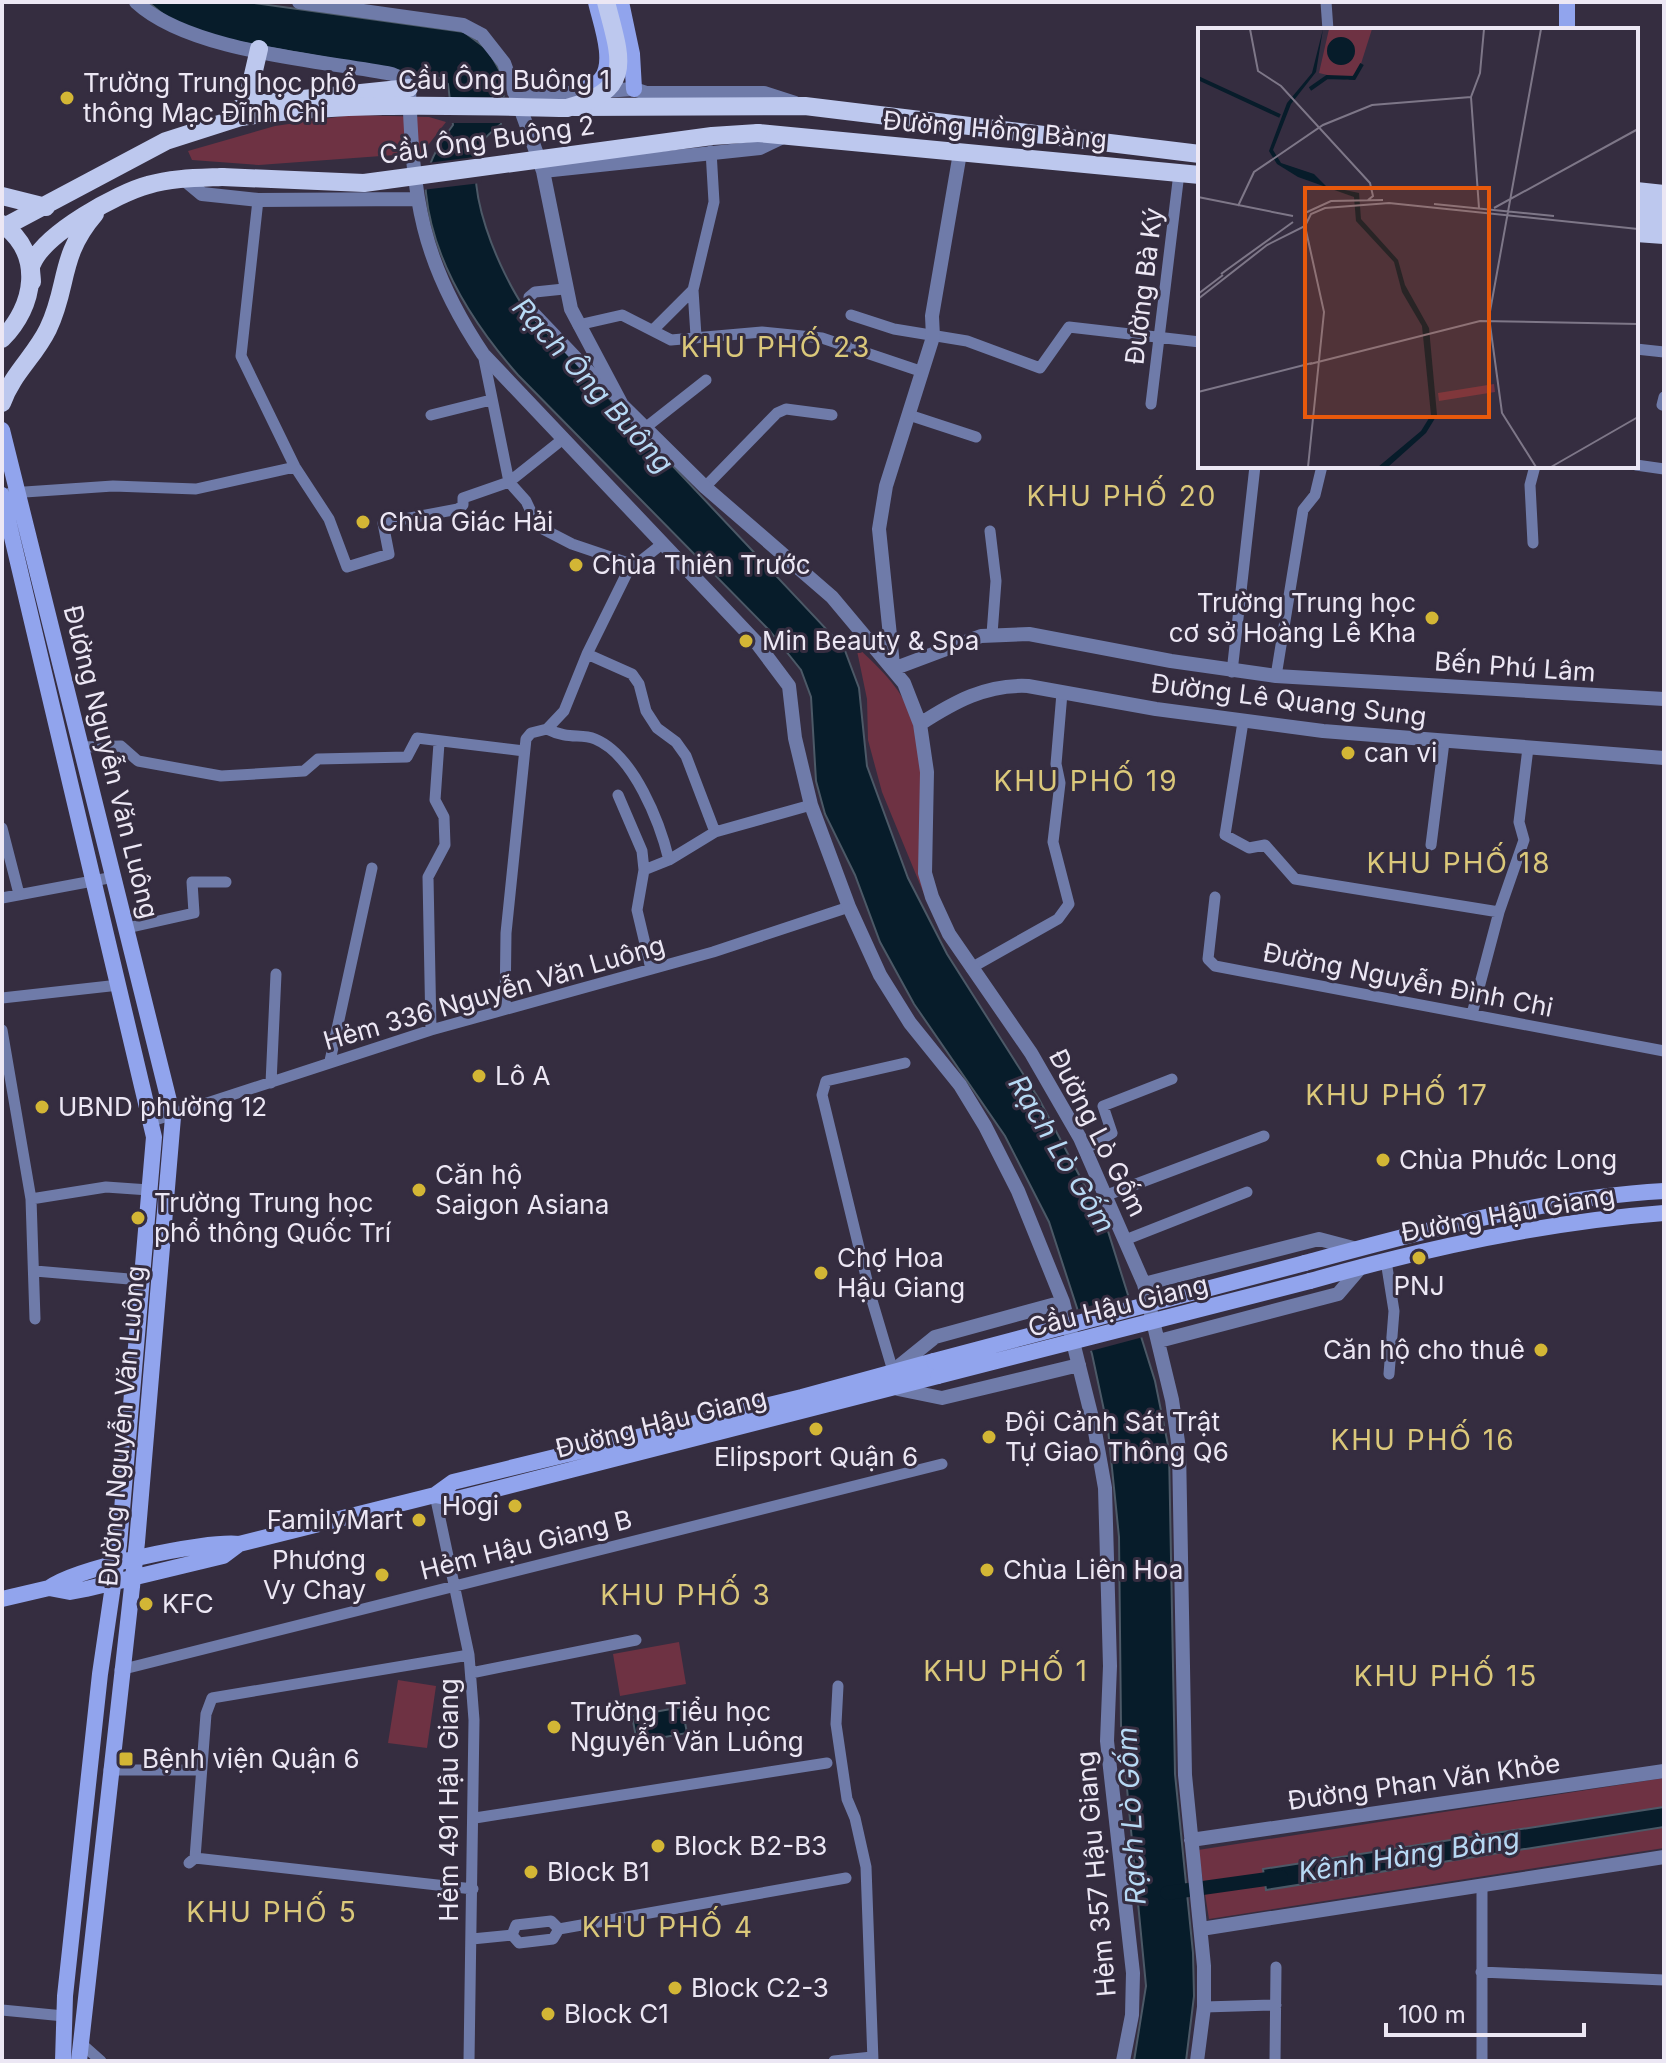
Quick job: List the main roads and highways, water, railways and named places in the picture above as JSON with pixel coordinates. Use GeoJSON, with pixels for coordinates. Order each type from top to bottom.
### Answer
{"type":"FeatureCollection","features":[{"type":"Feature","properties":{"kind":"main road"},"geometry":{"type":"LineString","coordinates":[[574,97],[601,80],[606,70],[607,52],[596,2]]}},
{"type":"Feature","properties":{"kind":"main road"},"geometry":{"type":"LineString","coordinates":[[574,97],[596,100],[610,91],[618,74],[606,2]]}},
{"type":"Feature","properties":{"kind":"main road"},"geometry":{"type":"LineString","coordinates":[[621,2],[640,91]]}},
{"type":"Feature","properties":{"kind":"main road"},"geometry":{"type":"LineString","coordinates":[[1567,2],[1567,28]]}},
{"type":"Feature","properties":{"kind":"main road"},"geometry":{"type":"LineString","coordinates":[[243,111],[259,49]]}},
{"type":"Feature","properties":{"kind":"main road"},"geometry":{"type":"LineString","coordinates":[[32,282],[23,247],[4,225],[46,207],[131,158],[243,111],[409,88]]}},
{"type":"Feature","properties":{"kind":"main road","name":"Cầu Ông Buông 1"},"geometry":{"type":"LineString","coordinates":[[243,111],[574,97],[768,104]]}},
{"type":"Feature","properties":{"kind":"main road","name":"Đường Hồng Bàng"},"geometry":{"type":"LineString","coordinates":[[768,104],[1198,154]]}},
{"type":"Feature","properties":{"kind":"main road","name":"Đường Hồng Bàng"},"geometry":{"type":"LineString","coordinates":[[758,133],[1198,175]]}},
{"type":"Feature","properties":{"kind":"main road","name":"Cầu Ông Buông 2"},"geometry":{"type":"LineString","coordinates":[[102,206],[147,185],[184,179],[222,177],[364,183],[712,136],[758,133]]}},
{"type":"Feature","properties":{"kind":"main road"},"geometry":{"type":"LineString","coordinates":[[2,196],[46,207]]}},
{"type":"Feature","properties":{"kind":"main road"},"geometry":{"type":"LineString","coordinates":[[2,339],[17,324],[28,304],[32,264],[78,220],[102,206]]}},
{"type":"Feature","properties":{"kind":"main road"},"geometry":{"type":"LineString","coordinates":[[2,403],[17,372],[50,325],[71,250],[102,206]]}},
{"type":"Feature","properties":{"kind":"main road"},"geometry":{"type":"LineString","coordinates":[[1638,218],[1664,220]]}},
{"type":"Feature","properties":{"kind":"main road"},"geometry":{"type":"LineString","coordinates":[[1638,233],[1664,235]]}},
{"type":"Feature","properties":{"kind":"main road","name":"Đường Nguyễn Văn Luông"},"geometry":{"type":"LineString","coordinates":[[2,430],[173,1117],[134,1568],[109,1770],[81,2053]]}},
{"type":"Feature","properties":{"kind":"main road","name":"Đường Nguyễn Văn Luông"},"geometry":{"type":"LineString","coordinates":[[2,495],[152,1121],[149,1190],[116,1573],[100,1674],[64,2016],[63,2061]]}},
{"type":"Feature","properties":{"kind":"main road","name":"Đường Hậu Giang"},"geometry":{"type":"LineString","coordinates":[[1305,1263],[1576,1198],[1664,1191]]}},
{"type":"Feature","properties":{"kind":"main road","name":"Đường Hậu Giang"},"geometry":{"type":"LineString","coordinates":[[1310,1281],[1362,1266],[1578,1220],[1664,1213]]}},
{"type":"Feature","properties":{"kind":"main road","name":"Cầu Hậu Giang"},"geometry":{"type":"LineString","coordinates":[[936,1369],[1305,1263]]}},
{"type":"Feature","properties":{"kind":"main road","name":"Cầu Hậu Giang"},"geometry":{"type":"LineString","coordinates":[[936,1369],[1310,1281]]}},
{"type":"Feature","properties":{"kind":"main road","name":"Đường Hậu Giang"},"geometry":{"type":"LineString","coordinates":[[435,1495],[457,1499],[898,1389],[936,1369]]}},
{"type":"Feature","properties":{"kind":"main road","name":"Đường Hậu Giang"},"geometry":{"type":"LineString","coordinates":[[2,1599],[49,1588],[63,1578],[223,1556],[239,1544],[435,1495],[453,1482],[802,1397],[893,1371],[936,1369]]}},
{"type":"Feature","properties":{"kind":"water"},"geometry":{"type":"Polygon","coordinates":[[[148,2],[247,2],[464,32],[488,50],[501,73],[504,94],[501,124],[483,141],[477,159],[476,180],[486,228],[515,293],[525,309],[844,648],[859,688],[867,766],[908,878],[947,954],[1039,1099],[1107,1228],[1155,1381],[1169,1450],[1175,1774],[1193,1953],[1194,1996],[1186,2061],[1134,2061],[1146,1986],[1121,1726],[1119,1537],[1108,1429],[1092,1354],[1049,1222],[1005,1136],[914,1004],[880,942],[855,875],[825,814],[816,781],[811,697],[801,670],[769,630],[518,375],[471,314],[437,244],[426,193],[430,166],[453,125],[448,84],[440,78],[215,38],[169,19],[148,2]]]}},
{"type":"Feature","properties":{"kind":"water"},"geometry":{"type":"Polygon","coordinates":[[[682,1707],[687,1733],[637,1742],[632,1716],[682,1707]]]}},
{"type":"Feature","properties":{"kind":"water","name":"Kênh Hàng Bàng"},"geometry":{"type":"Polygon","coordinates":[[[1664,1807],[1664,1827],[1266,1890],[1263,1869],[1664,1807]]]}},
{"type":"Feature","properties":{"kind":"waterway","name":"Kênh Hàng Bàng"},"geometry":{"type":"LineString","coordinates":[[1167,1893],[1281,1877]]}},
{"type":"Feature","properties":{"kind":"place","name":"Trường Trung học phổ thông Mạc Đĩnh Chi"},"geometry":{"type":"Point","coordinates":[67,98]}},
{"type":"Feature","properties":{"kind":"place","name":"Chùa Giác Hải"},"geometry":{"type":"Point","coordinates":[363,522]}},
{"type":"Feature","properties":{"kind":"place","name":"Chùa Thiên Trước"},"geometry":{"type":"Point","coordinates":[576,565]}},
{"type":"Feature","properties":{"kind":"place","name":"Trường Trung học cơ sở Hoàng Lê Kha"},"geometry":{"type":"Point","coordinates":[1432,618]}},
{"type":"Feature","properties":{"kind":"place","name":"Min Beauty & Spa"},"geometry":{"type":"Point","coordinates":[746,641]}},
{"type":"Feature","properties":{"kind":"place","name":"can vi"},"geometry":{"type":"Point","coordinates":[1348,753]}},
{"type":"Feature","properties":{"kind":"place","name":"Lô A"},"geometry":{"type":"Point","coordinates":[479,1076]}},
{"type":"Feature","properties":{"kind":"place","name":"UBND phường 12"},"geometry":{"type":"Point","coordinates":[42,1107]}},
{"type":"Feature","properties":{"kind":"place","name":"Chùa Phước Long"},"geometry":{"type":"Point","coordinates":[1383,1160]}},
{"type":"Feature","properties":{"kind":"place","name":"Căn hộ Saigon Asiana"},"geometry":{"type":"Point","coordinates":[419,1190]}},
{"type":"Feature","properties":{"kind":"place","name":"Trường Trung học phổ thông Quốc Trí"},"geometry":{"type":"Point","coordinates":[138,1218]}},
{"type":"Feature","properties":{"kind":"place","name":"PNJ"},"geometry":{"type":"Point","coordinates":[1419,1258]}},
{"type":"Feature","properties":{"kind":"place","name":"Chợ Hoa Hậu Giang"},"geometry":{"type":"Point","coordinates":[821,1273]}},
{"type":"Feature","properties":{"kind":"place","name":"Căn hộ cho thuê"},"geometry":{"type":"Point","coordinates":[1541,1350]}},
{"type":"Feature","properties":{"kind":"place","name":"Elipsport Quận 6"},"geometry":{"type":"Point","coordinates":[816,1429]}},
{"type":"Feature","properties":{"kind":"place","name":"Đội Cảnh Sát Trật Tự Giao Thông Q6"},"geometry":{"type":"Point","coordinates":[989,1437]}},
{"type":"Feature","properties":{"kind":"place","name":"Hogi"},"geometry":{"type":"Point","coordinates":[515,1506]}},
{"type":"Feature","properties":{"kind":"place","name":"FamilyMart"},"geometry":{"type":"Point","coordinates":[419,1520]}},
{"type":"Feature","properties":{"kind":"place","name":"Chùa Liên Hoa"},"geometry":{"type":"Point","coordinates":[987,1570]}},
{"type":"Feature","properties":{"kind":"place","name":"Phương Vy Chay"},"geometry":{"type":"Point","coordinates":[382,1575]}},
{"type":"Feature","properties":{"kind":"place","name":"KFC"},"geometry":{"type":"Point","coordinates":[146,1604]}},
{"type":"Feature","properties":{"kind":"place","name":"Trường Tiểu học Nguyễn Văn Luông"},"geometry":{"type":"Point","coordinates":[554,1727]}},
{"type":"Feature","properties":{"kind":"place","name":"Bệnh viện Quận 6"},"geometry":{"type":"Point","coordinates":[126,1759]}},
{"type":"Feature","properties":{"kind":"place","name":"Block B2-B3"},"geometry":{"type":"Point","coordinates":[658,1846]}},
{"type":"Feature","properties":{"kind":"place","name":"Block B1"},"geometry":{"type":"Point","coordinates":[531,1872]}},
{"type":"Feature","properties":{"kind":"place","name":"Block C2-3"},"geometry":{"type":"Point","coordinates":[675,1988]}},
{"type":"Feature","properties":{"kind":"place","name":"Block C1"},"geometry":{"type":"Point","coordinates":[548,2014]}},
{"type":"Feature","properties":{"kind":"district","name":"KHU PHỐ 23"},"geometry":{"type":"Point","coordinates":[776,347]}},
{"type":"Feature","properties":{"kind":"district","name":"KHU PHỐ 20"},"geometry":{"type":"Point","coordinates":[1122,496]}},
{"type":"Feature","properties":{"kind":"district","name":"KHU PHỐ 19"},"geometry":{"type":"Point","coordinates":[1086,781]}},
{"type":"Feature","properties":{"kind":"district","name":"KHU PHỐ 18"},"geometry":{"type":"Point","coordinates":[1459,863]}},
{"type":"Feature","properties":{"kind":"district","name":"KHU PHỐ 17"},"geometry":{"type":"Point","coordinates":[1397,1095]}},
{"type":"Feature","properties":{"kind":"district","name":"KHU PHỐ 16"},"geometry":{"type":"Point","coordinates":[1423,1440]}},
{"type":"Feature","properties":{"kind":"district","name":"KHU PHỐ 3"},"geometry":{"type":"Point","coordinates":[686,1595]}},
{"type":"Feature","properties":{"kind":"district","name":"KHU PHỐ 1"},"geometry":{"type":"Point","coordinates":[1006,1671]}},
{"type":"Feature","properties":{"kind":"district","name":"KHU PHỐ 15"},"geometry":{"type":"Point","coordinates":[1446,1676]}},
{"type":"Feature","properties":{"kind":"district","name":"KHU PHỐ 5"},"geometry":{"type":"Point","coordinates":[272,1912]}},
{"type":"Feature","properties":{"kind":"district","name":"KHU PHỐ 4"},"geometry":{"type":"Point","coordinates":[668,1927]}},
{"type":"Feature","properties":{"kind":"water label","name":"Rạch Ông Buông"},"geometry":{"type":"Point","coordinates":[593,385]}},
{"type":"Feature","properties":{"kind":"water label","name":"Rạch Lò Gốm"},"geometry":{"type":"Point","coordinates":[1062,1154]}},
{"type":"Feature","properties":{"kind":"water label","name":"Rạch Lò Gốm"},"geometry":{"type":"Point","coordinates":[1131,1816]}}]}
